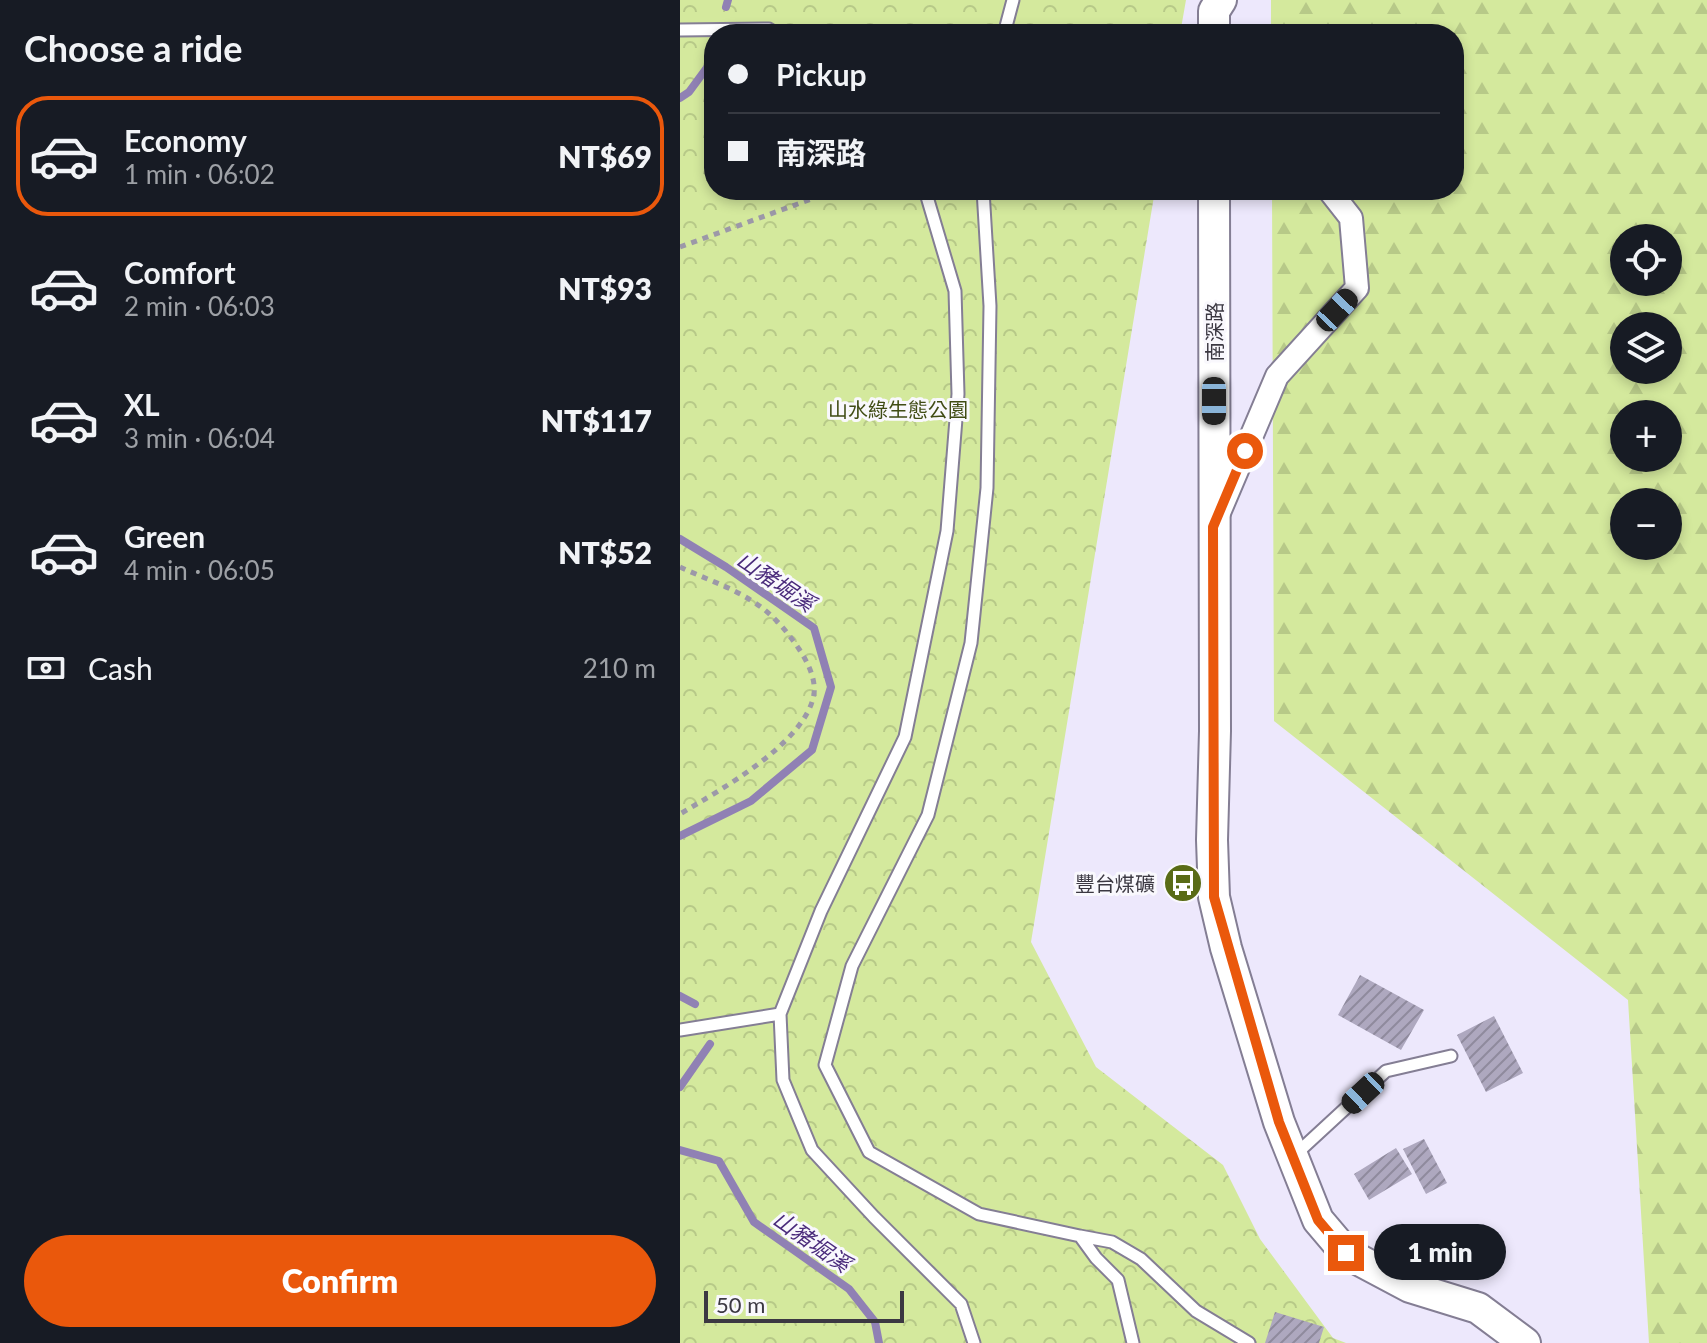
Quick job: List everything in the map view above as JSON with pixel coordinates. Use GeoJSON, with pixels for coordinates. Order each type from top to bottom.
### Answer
{"type":"FeatureCollection","features":[{"type":"Feature","properties":{"kind":"main road"},"geometry":{"type":"LineString","coordinates":[[1214,24],[1214,11],[1221,0]]}},
{"type":"Feature","properties":{"kind":"main road","name":"南深路"},"geometry":{"type":"LineString","coordinates":[[1214,200],[1214,897],[1279,1122],[1318,1220],[1346,1253],[1410,1287],[1478,1308],[1525,1343]]}},
{"type":"Feature","properties":{"kind":"street"},"geometry":{"type":"LineString","coordinates":[[1213,527],[1277,376],[1357,288],[1351,218],[1337,200]]}},
{"type":"Feature","properties":{"kind":"lane"},"geometry":{"type":"LineString","coordinates":[[1007,24],[1013,0]]}},
{"type":"Feature","properties":{"kind":"lane"},"geometry":{"type":"LineString","coordinates":[[680,30],[704,30]]}},
{"type":"Feature","properties":{"kind":"lane"},"geometry":{"type":"LineString","coordinates":[[928,200],[955,291],[958,394],[947,531],[905,737],[821,911],[780,1014],[783,1080],[812,1150],[961,1304],[974,1343]]}},
{"type":"Feature","properties":{"kind":"lane"},"geometry":{"type":"LineString","coordinates":[[984,200],[990,306],[987,488],[971,643],[928,815],[852,966],[825,1065],[869,1152],[979,1214],[1112,1242],[1141,1259],[1196,1311],[1249,1343]]}},
{"type":"Feature","properties":{"kind":"lane"},"geometry":{"type":"LineString","coordinates":[[680,1030],[780,1014]]}},
{"type":"Feature","properties":{"kind":"lane"},"geometry":{"type":"LineString","coordinates":[[1293,1158],[1386,1071],[1451,1056]]}},
{"type":"Feature","properties":{"kind":"lane"},"geometry":{"type":"LineString","coordinates":[[1080,1236],[1118,1280],[1133,1343]]}},
{"type":"Feature","properties":{"kind":"path"},"geometry":{"type":"LineString","coordinates":[[680,247],[809,200]]}},
{"type":"Feature","properties":{"kind":"path"},"geometry":{"type":"LineString","coordinates":[[680,567],[752,600],[783,625],[809,663],[814,692],[806,718],[770,755],[680,814]]}},
{"type":"Feature","properties":{"kind":"green space","name":"山水綠生態公園"},"geometry":{"type":"Polygon","coordinates":[[[680,0],[1186,0],[1182,24],[704,24],[704,200],[1153,200],[1031,942],[1096,1067],[1223,1165],[1260,1239],[1333,1338],[1346,1343],[680,1343],[680,0]]]}},
{"type":"Feature","properties":{"kind":"green space"},"geometry":{"type":"Polygon","coordinates":[[[1271,0],[1707,0],[1707,1343],[1649,1343],[1628,1000],[1274,721],[1272,200],[1464,200],[1464,24],[1271,24],[1271,0]]]}},
{"type":"Feature","properties":{"kind":"building"},"geometry":{"type":"Polygon","coordinates":[[[1360,975],[1424,1010],[1401,1050],[1338,1015],[1360,975]]]}},
{"type":"Feature","properties":{"kind":"building"},"geometry":{"type":"Polygon","coordinates":[[[1494,1016],[1523,1073],[1486,1092],[1457,1035],[1494,1016]]]}},
{"type":"Feature","properties":{"kind":"building"},"geometry":{"type":"Polygon","coordinates":[[[1424,1139],[1447,1183],[1426,1194],[1403,1149],[1424,1139]]]}},
{"type":"Feature","properties":{"kind":"building"},"geometry":{"type":"Polygon","coordinates":[[[1396,1148],[1412,1174],[1369,1200],[1354,1174],[1396,1148]]]}},
{"type":"Feature","properties":{"kind":"building"},"geometry":{"type":"Polygon","coordinates":[[[1275,1312],[1324,1327],[1319,1343],[1265,1343],[1275,1312]]]}},
{"type":"Feature","properties":{"kind":"waterway","name":"山豬堀溪"},"geometry":{"type":"LineString","coordinates":[[726,7],[728,0]]}},
{"type":"Feature","properties":{"kind":"waterway","name":"山豬堀溪"},"geometry":{"type":"LineString","coordinates":[[680,98],[689,92],[704,72]]}},
{"type":"Feature","properties":{"kind":"waterway","name":"山豬堀溪"},"geometry":{"type":"LineString","coordinates":[[680,539],[814,628],[831,687],[812,750],[751,801],[680,836]]}},
{"type":"Feature","properties":{"kind":"waterway","name":"山豬堀溪"},"geometry":{"type":"LineString","coordinates":[[680,996],[695,1004]]}},
{"type":"Feature","properties":{"kind":"waterway","name":"山豬堀溪"},"geometry":{"type":"LineString","coordinates":[[680,1087],[710,1044]]}},
{"type":"Feature","properties":{"kind":"waterway","name":"山豬堀溪"},"geometry":{"type":"LineString","coordinates":[[680,1150],[719,1161],[754,1222],[849,1289],[875,1322],[879,1343]]}},
{"type":"Feature","properties":{"kind":"place","name":"豐台煤礦"},"geometry":{"type":"Point","coordinates":[1183,883]}},
{"type":"Feature","properties":{"kind":"route"},"geometry":{"type":"LineString","coordinates":[[1245,451],[1213,527],[1214,897],[1226,948],[1279,1122],[1318,1220],[1346,1253]]}}]}
